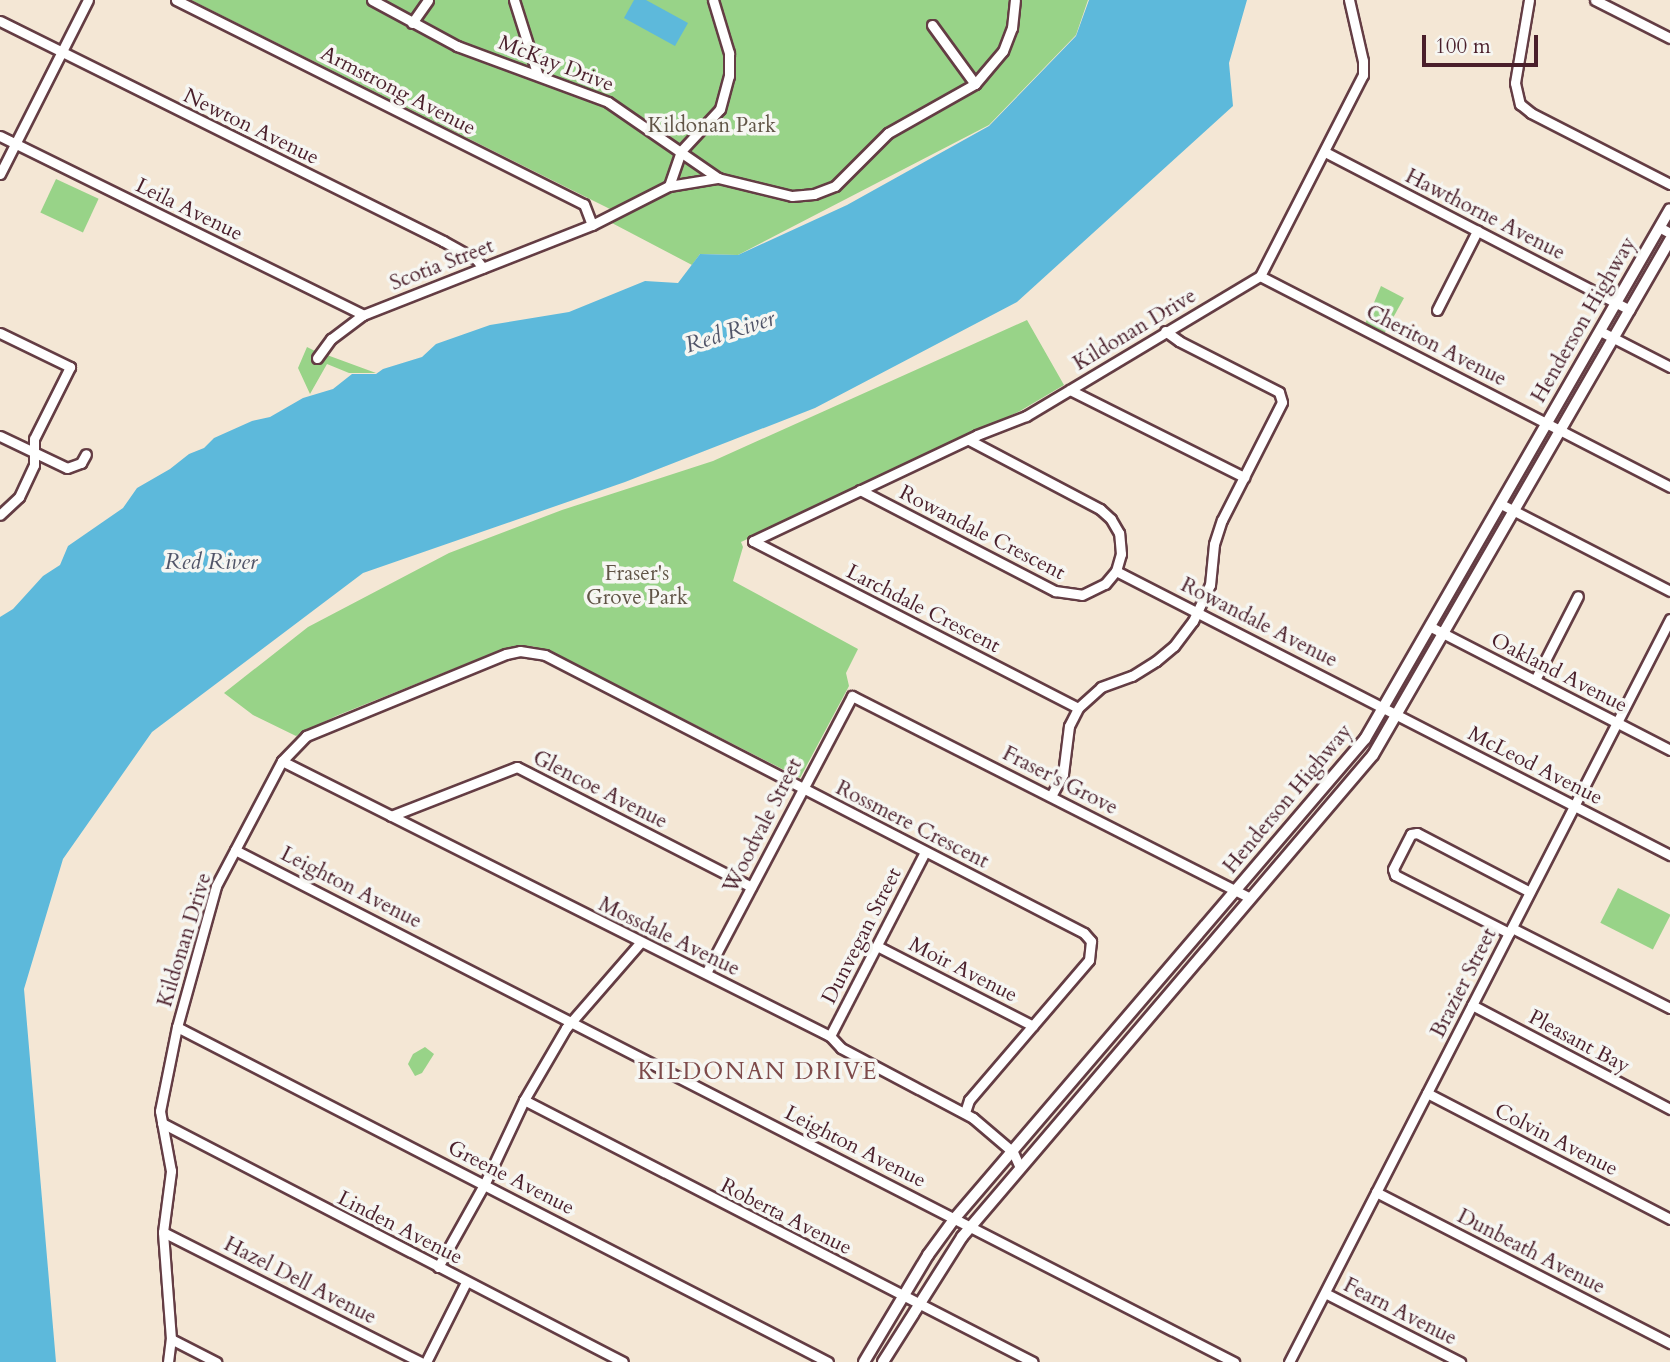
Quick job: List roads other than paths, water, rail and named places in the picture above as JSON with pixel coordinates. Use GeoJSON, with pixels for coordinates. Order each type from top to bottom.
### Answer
{"type":"FeatureCollection","features":[{"type":"Feature","properties":{"kind":"main road","name":"Henderson Highway"},"geometry":{"type":"LineString","coordinates":[[863,1362],[928,1255],[956,1218],[1351,758],[1385,708],[1616,302],[1665,230],[1670,209]]}},
{"type":"Feature","properties":{"kind":"main road","name":"Henderson Highway"},"geometry":{"type":"LineString","coordinates":[[883,1362],[918,1304],[971,1226],[1373,755],[1670,240]]}},
{"type":"Feature","properties":{"kind":"main road"},"geometry":{"type":"LineString","coordinates":[[1322,791],[1329,807]]}},
{"type":"Feature","properties":{"kind":"main road"},"geometry":{"type":"LineString","coordinates":[[1125,1021],[1138,1030]]}},
{"type":"Feature","properties":{"kind":"main road"},"geometry":{"type":"LineString","coordinates":[[1065,1091],[1077,1102]]}},
{"type":"Feature","properties":{"kind":"street"},"geometry":{"type":"LineString","coordinates":[[0,174],[88,0]]}},
{"type":"Feature","properties":{"kind":"street","name":"Armstrong Avenue"},"geometry":{"type":"LineString","coordinates":[[176,0],[584,204],[592,225]]}},
{"type":"Feature","properties":{"kind":"street","name":"McKay Drive"},"geometry":{"type":"LineString","coordinates":[[372,0],[457,46],[537,73],[615,105],[718,178]]}},
{"type":"Feature","properties":{"kind":"street"},"geometry":{"type":"LineString","coordinates":[[412,23],[428,0]]}},
{"type":"Feature","properties":{"kind":"street"},"geometry":{"type":"LineString","coordinates":[[514,0],[537,73]]}},
{"type":"Feature","properties":{"kind":"street"},"geometry":{"type":"LineString","coordinates":[[669,186],[681,151],[720,108],[729,76],[729,53],[713,0]]}},
{"type":"Feature","properties":{"kind":"street"},"geometry":{"type":"LineString","coordinates":[[718,178],[792,196],[825,191],[841,182],[888,133],[975,84],[1003,51],[1012,29],[1015,0]]}},
{"type":"Feature","properties":{"kind":"street"},"geometry":{"type":"LineString","coordinates":[[1260,276],[1363,75],[1363,61],[1349,0]]}},
{"type":"Feature","properties":{"kind":"street"},"geometry":{"type":"LineString","coordinates":[[1529,0],[1515,83],[1520,104],[1531,113],[1670,184]]}},
{"type":"Feature","properties":{"kind":"street"},"geometry":{"type":"LineString","coordinates":[[1595,0],[1670,38]]}},
{"type":"Feature","properties":{"kind":"street","name":"Newton Avenue"},"geometry":{"type":"LineString","coordinates":[[0,21],[443,241],[476,259],[483,268]]}},
{"type":"Feature","properties":{"kind":"street"},"geometry":{"type":"LineString","coordinates":[[932,25],[975,84]]}},
{"type":"Feature","properties":{"kind":"street","name":"Leila Avenue"},"geometry":{"type":"LineString","coordinates":[[0,136],[363,315]]}},
{"type":"Feature","properties":{"kind":"street","name":"Hawthorne Avenue"},"geometry":{"type":"LineString","coordinates":[[1325,152],[1630,310]]}},
{"type":"Feature","properties":{"kind":"street","name":"Scotia Street"},"geometry":{"type":"LineString","coordinates":[[317,358],[331,339],[363,315],[592,225],[669,186],[718,178]]}},
{"type":"Feature","properties":{"kind":"street"},"geometry":{"type":"LineString","coordinates":[[1437,310],[1477,231]]}},
{"type":"Feature","properties":{"kind":"street","name":"Kildonan Drive"},"geometry":{"type":"LineString","coordinates":[[753,541],[1026,416],[1260,276]]}},
{"type":"Feature","properties":{"kind":"street","name":"Cheriton Avenue"},"geometry":{"type":"LineString","coordinates":[[1260,276],[1670,487]]}},
{"type":"Feature","properties":{"kind":"street"},"geometry":{"type":"LineString","coordinates":[[1051,796],[1063,774],[1069,726],[1077,708],[1101,687],[1132,676],[1156,661],[1174,646],[1198,611],[1210,585],[1218,532],[1282,396],[1165,331]]}},
{"type":"Feature","properties":{"kind":"street"},"geometry":{"type":"LineString","coordinates":[[1600,331],[1670,367]]}},
{"type":"Feature","properties":{"kind":"street"},"geometry":{"type":"LineString","coordinates":[[0,333],[70,367],[34,439],[34,465],[19,497],[0,515]]}},
{"type":"Feature","properties":{"kind":"street"},"geometry":{"type":"LineString","coordinates":[[1070,390],[1244,477]]}},
{"type":"Feature","properties":{"kind":"street"},"geometry":{"type":"LineString","coordinates":[[0,436],[67,468],[81,463],[86,454]]}},
{"type":"Feature","properties":{"kind":"street"},"geometry":{"type":"LineString","coordinates":[[969,440],[1107,514],[1116,524],[1121,541],[1116,571]]}},
{"type":"Feature","properties":{"kind":"street","name":"Rowandale Crescent"},"geometry":{"type":"LineString","coordinates":[[860,490],[1062,594],[1092,592],[1105,584],[1116,571]]}},
{"type":"Feature","properties":{"kind":"street"},"geometry":{"type":"LineString","coordinates":[[1501,504],[1670,591]]}},
{"type":"Feature","properties":{"kind":"street","name":"Larchdale Crescent"},"geometry":{"type":"LineString","coordinates":[[753,541],[1077,708]]}},
{"type":"Feature","properties":{"kind":"street","name":"Rowandale Avenue"},"geometry":{"type":"LineString","coordinates":[[1116,571],[1385,708]]}},
{"type":"Feature","properties":{"kind":"street"},"geometry":{"type":"LineString","coordinates":[[1535,680],[1578,596]]}},
{"type":"Feature","properties":{"kind":"street","name":"Brazier Street"},"geometry":{"type":"LineString","coordinates":[[1289,1362],[1510,930],[1619,724],[1670,619]]}},
{"type":"Feature","properties":{"kind":"street","name":"Oakland Avenue"},"geometry":{"type":"LineString","coordinates":[[1431,627],[1670,750]]}},
{"type":"Feature","properties":{"kind":"street","name":"Kildonan Drive"},"geometry":{"type":"LineString","coordinates":[[168,1362],[171,1339],[163,1232],[171,1171],[160,1111],[177,1027],[216,886],[282,761],[306,736],[520,651]]}},
{"type":"Feature","properties":{"kind":"street","name":"Rossmere Crescent"},"geometry":{"type":"LineString","coordinates":[[520,651],[545,655],[1084,933],[1091,941],[1089,960],[969,1100],[965,1112]]}},
{"type":"Feature","properties":{"kind":"street","name":"Woodvale Street"},"geometry":{"type":"LineString","coordinates":[[706,973],[852,696]]}},
{"type":"Feature","properties":{"kind":"street","name":"Fraser's Grove"},"geometry":{"type":"LineString","coordinates":[[852,696],[1250,898]]}},
{"type":"Feature","properties":{"kind":"street","name":"McLeod Avenue"},"geometry":{"type":"LineString","coordinates":[[1385,708],[1670,855]]}},
{"type":"Feature","properties":{"kind":"street","name":"Mossdale Avenue"},"geometry":{"type":"LineString","coordinates":[[282,761],[830,1036],[841,1048],[965,1112],[1013,1152],[1020,1168]]}},
{"type":"Feature","properties":{"kind":"street","name":"Glencoe Avenue"},"geometry":{"type":"LineString","coordinates":[[391,817],[517,767],[751,887]]}},
{"type":"Feature","properties":{"kind":"street"},"geometry":{"type":"LineString","coordinates":[[1530,892],[1417,833],[1411,834],[1393,869],[1395,875],[1670,1008]]}},
{"type":"Feature","properties":{"kind":"street","name":"Leighton Avenue"},"geometry":{"type":"LineString","coordinates":[[235,849],[1234,1362]]}},
{"type":"Feature","properties":{"kind":"street","name":"Dunvegan Street"},"geometry":{"type":"LineString","coordinates":[[830,1036],[925,852]]}},
{"type":"Feature","properties":{"kind":"street"},"geometry":{"type":"LineString","coordinates":[[438,1267],[485,1183],[524,1100],[572,1020],[640,943]]}},
{"type":"Feature","properties":{"kind":"street","name":"Moir Avenue"},"geometry":{"type":"LineString","coordinates":[[877,946],[1033,1026]]}},
{"type":"Feature","properties":{"kind":"street","name":"Pleasant Bay"},"geometry":{"type":"LineString","coordinates":[[1472,1005],[1670,1109]]}},
{"type":"Feature","properties":{"kind":"street","name":"Greene Avenue"},"geometry":{"type":"LineString","coordinates":[[177,1027],[485,1183],[828,1362]]}},
{"type":"Feature","properties":{"kind":"street","name":"Colvin Avenue"},"geometry":{"type":"LineString","coordinates":[[1427,1093],[1670,1219]]}},
{"type":"Feature","properties":{"kind":"street","name":"Roberta Avenue"},"geometry":{"type":"LineString","coordinates":[[524,1100],[1033,1362]]}},
{"type":"Feature","properties":{"kind":"street","name":"Linden Avenue"},"geometry":{"type":"LineString","coordinates":[[162,1123],[623,1362]]}},
{"type":"Feature","properties":{"kind":"street","name":"Dunbeath Avenue"},"geometry":{"type":"LineString","coordinates":[[1376,1192],[1670,1343]]}},
{"type":"Feature","properties":{"kind":"street","name":"Hazel Dell Avenue"},"geometry":{"type":"LineString","coordinates":[[163,1232],[419,1362]]}},
{"type":"Feature","properties":{"kind":"street"},"geometry":{"type":"LineString","coordinates":[[426,1362],[467,1282]]}},
{"type":"Feature","properties":{"kind":"street","name":"Fearn Avenue"},"geometry":{"type":"LineString","coordinates":[[1325,1293],[1460,1362]]}},
{"type":"Feature","properties":{"kind":"street"},"geometry":{"type":"LineString","coordinates":[[171,1339],[216,1362]]}},
{"type":"Feature","properties":{"kind":"water"},"geometry":{"type":"Polygon","coordinates":[[[634,0],[646,0],[688,23],[675,46],[624,18],[634,0]]]}},
{"type":"Feature","properties":{"kind":"water","name":"Red River"},"geometry":{"type":"Polygon","coordinates":[[[1089,0],[1247,0],[1229,63],[1233,106],[1017,302],[815,408],[625,482],[363,573],[152,732],[63,859],[24,989],[56,1362],[0,1362],[0,617],[13,609],[43,576],[60,565],[68,546],[123,508],[137,488],[170,469],[189,454],[204,448],[214,438],[252,421],[270,417],[303,398],[333,389],[352,374],[376,374],[383,369],[422,357],[436,344],[490,325],[569,312],[645,281],[678,283],[700,254],[738,255],[847,205],[989,126],[1076,36],[1089,0]]]}},
{"type":"Feature","properties":{"kind":"district","name":"KILDONAN DRIVE"},"geometry":{"type":"Point","coordinates":[758,1072]}},
{"type":"Feature","properties":{"kind":"park label","name":"Kildonan Park"},"geometry":{"type":"Point","coordinates":[712,126]}},
{"type":"Feature","properties":{"kind":"park label","name":"Fraser's Grove Park"},"geometry":{"type":"Point","coordinates":[637,586]}}]}
